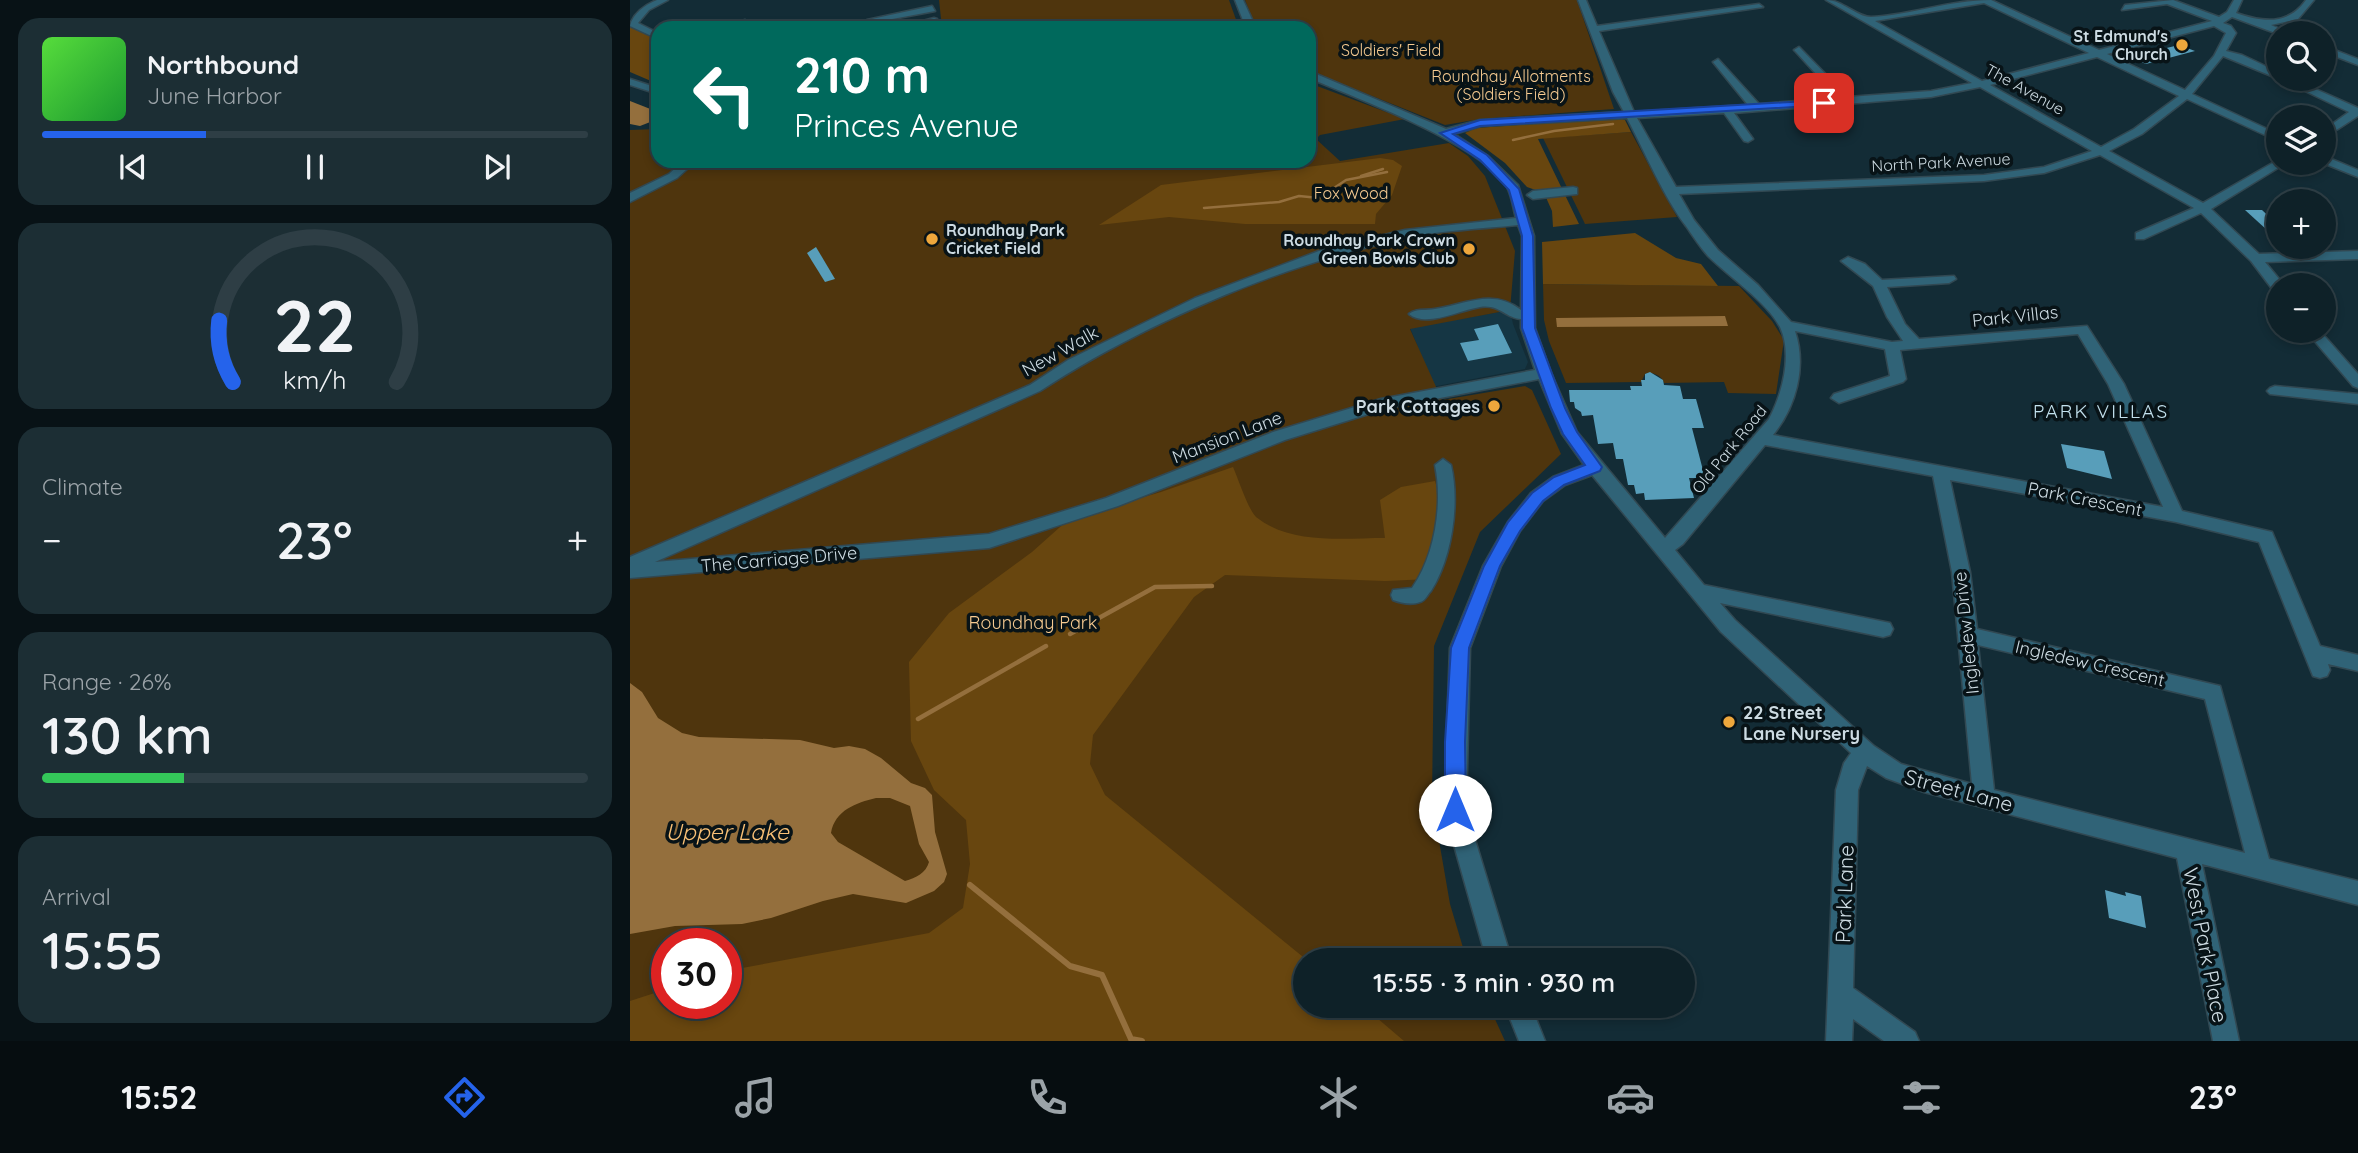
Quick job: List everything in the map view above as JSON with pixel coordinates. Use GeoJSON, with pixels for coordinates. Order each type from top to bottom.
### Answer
{"type":"FeatureCollection","features":[{"type":"Feature","properties":{"kind":"street"},"geometry":{"type":"LineString","coordinates":[[630,9],[646,8],[664,0]]}},
{"type":"Feature","properties":{"kind":"street"},"geometry":{"type":"LineString","coordinates":[[1240,0],[1248,21]]}},
{"type":"Feature","properties":{"kind":"street"},"geometry":{"type":"LineString","coordinates":[[1582,0],[1629,114],[1699,237],[1753,288],[1786,325]]}},
{"type":"Feature","properties":{"kind":"street","name":"The Avenue"},"geometry":{"type":"LineString","coordinates":[[1830,0],[2203,208],[2256,258],[2267,273]]}},
{"type":"Feature","properties":{"kind":"street"},"geometry":{"type":"LineString","coordinates":[[1867,20],[1985,0],[2266,132]]}},
{"type":"Feature","properties":{"kind":"street"},"geometry":{"type":"LineString","coordinates":[[2125,8],[2166,0],[2218,22],[2231,33],[2222,52],[2266,70]]}},
{"type":"Feature","properties":{"kind":"street"},"geometry":{"type":"LineString","coordinates":[[1445,133],[1480,123],[1727,110],[1931,94],[1982,84],[2095,52],[2218,22],[2231,14],[2238,0]]}},
{"type":"Feature","properties":{"kind":"street"},"geometry":{"type":"LineString","coordinates":[[2260,24],[2301,16],[2310,0]]}},
{"type":"Feature","properties":{"kind":"street"},"geometry":{"type":"LineString","coordinates":[[871,20],[932,5]]}},
{"type":"Feature","properties":{"kind":"street"},"geometry":{"type":"LineString","coordinates":[[1594,29],[1759,6]]}},
{"type":"Feature","properties":{"kind":"street"},"geometry":{"type":"LineString","coordinates":[[646,8],[633,24],[651,33]]}},
{"type":"Feature","properties":{"kind":"street"},"geometry":{"type":"LineString","coordinates":[[2231,14],[2266,26]]}},
{"type":"Feature","properties":{"kind":"street"},"geometry":{"type":"LineString","coordinates":[[1799,50],[1847,102]]}},
{"type":"Feature","properties":{"kind":"street","name":"North Park Avenue"},"geometry":{"type":"LineString","coordinates":[[1672,191],[1984,178],[2031,173],[2063,166],[2103,151],[2150,123],[2187,94],[2222,52]]}},
{"type":"Feature","properties":{"kind":"street"},"geometry":{"type":"LineString","coordinates":[[2336,53],[2358,62]]}},
{"type":"Feature","properties":{"kind":"street"},"geometry":{"type":"LineString","coordinates":[[1718,61],[1756,108]]}},
{"type":"Feature","properties":{"kind":"street","name":"Street Lane"},"geometry":{"type":"LineString","coordinates":[[1316,78],[1445,133],[1484,158],[1512,185],[1528,236],[1528,328],[1544,373],[1550,410],[1728,626],[1866,753],[1894,771],[1924,782],[2358,893]]}},
{"type":"Feature","properties":{"kind":"street"},"geometry":{"type":"LineString","coordinates":[[630,82],[651,89]]}},
{"type":"Feature","properties":{"kind":"street"},"geometry":{"type":"LineString","coordinates":[[2311,91],[2357,112]]}},
{"type":"Feature","properties":{"kind":"street"},"geometry":{"type":"LineString","coordinates":[[1727,110],[1748,139]]}},
{"type":"Feature","properties":{"kind":"street"},"geometry":{"type":"LineString","coordinates":[[2336,127],[2357,112]]}},
{"type":"Feature","properties":{"kind":"street"},"geometry":{"type":"LineString","coordinates":[[2336,164],[2358,174]]}},
{"type":"Feature","properties":{"kind":"street"},"geometry":{"type":"LineString","coordinates":[[630,198],[684,168]]}},
{"type":"Feature","properties":{"kind":"street"},"geometry":{"type":"LineString","coordinates":[[2140,236],[2203,208],[2266,171]]}},
{"type":"Feature","properties":{"kind":"street"},"geometry":{"type":"LineString","coordinates":[[1533,195],[1573,191]]}},
{"type":"Feature","properties":{"kind":"street","name":"New Walk"},"geometry":{"type":"LineString","coordinates":[[630,565],[1035,388],[1073,363],[1200,300],[1324,254],[1384,238],[1524,221]]}},
{"type":"Feature","properties":{"kind":"street"},"geometry":{"type":"LineString","coordinates":[[2256,258],[2358,255]]}},
{"type":"Feature","properties":{"kind":"street"},"geometry":{"type":"LineString","coordinates":[[1848,261],[1860,267],[1879,284],[1898,325],[1905,336],[1916,344]]}},
{"type":"Feature","properties":{"kind":"street"},"geometry":{"type":"LineString","coordinates":[[1879,284],[1948,279]]}},
{"type":"Feature","properties":{"kind":"street"},"geometry":{"type":"LineString","coordinates":[[1416,314],[1445,313],[1490,300],[1506,303],[1519,314]]}},
{"type":"Feature","properties":{"kind":"street","name":"Park Villas"},"geometry":{"type":"LineString","coordinates":[[1786,325],[1892,346],[2082,329],[2116,384],[2176,516]]}},
{"type":"Feature","properties":{"kind":"street","name":"Old Park Road"},"geometry":{"type":"LineString","coordinates":[[1662,549],[1677,539],[1763,439],[1784,405],[1792,374],[1793,344],[1786,325]]}},
{"type":"Feature","properties":{"kind":"street"},"geometry":{"type":"LineString","coordinates":[[2324,343],[2358,383]]}},
{"type":"Feature","properties":{"kind":"street"},"geometry":{"type":"LineString","coordinates":[[1839,398],[1898,379],[1892,346]]}},
{"type":"Feature","properties":{"kind":"street","name":"Mansion Lane"},"geometry":{"type":"LineString","coordinates":[[928,545],[967,544],[1027,529],[1112,502],[1279,436],[1386,403],[1544,373]]}},
{"type":"Feature","properties":{"kind":"street"},"geometry":{"type":"LineString","coordinates":[[2276,391],[2358,400]]}},
{"type":"Feature","properties":{"kind":"street","name":"Park Crescent"},"geometry":{"type":"LineString","coordinates":[[1763,439],[2176,516],[2266,537],[2316,662],[2358,663]]}},
{"type":"Feature","properties":{"kind":"street"},"geometry":{"type":"LineString","coordinates":[[1400,595],[1417,596],[1435,565],[1441,540],[1447,484],[1443,465]]}},
{"type":"Feature","properties":{"kind":"street"},"geometry":{"type":"LineString","coordinates":[[1496,948],[1455,810],[1460,648],[1492,566],[1514,527],[1537,497],[1559,481],[1595,467]]}},
{"type":"Feature","properties":{"kind":"street","name":"Ingledew Drive"},"geometry":{"type":"LineString","coordinates":[[1940,471],[1961,572],[1984,797]]}},
{"type":"Feature","properties":{"kind":"street","name":"The Carriage Drive"},"geometry":{"type":"LineString","coordinates":[[630,571],[928,545]]}},
{"type":"Feature","properties":{"kind":"street"},"geometry":{"type":"LineString","coordinates":[[1699,591],[1883,629]]}},
{"type":"Feature","properties":{"kind":"street","name":"Ingledew Crescent"},"geometry":{"type":"LineString","coordinates":[[1968,635],[2213,692],[2260,867]]}},
{"type":"Feature","properties":{"kind":"street","name":"Park Lane"},"geometry":{"type":"LineString","coordinates":[[1839,1041],[1847,790],[1855,763],[1866,753]]}},
{"type":"Feature","properties":{"kind":"street","name":"West Park Place"},"geometry":{"type":"LineString","coordinates":[[2187,849],[2226,1041]]}},
{"type":"Feature","properties":{"kind":"street"},"geometry":{"type":"LineString","coordinates":[[1841,995],[1906,1041]]}},
{"type":"Feature","properties":{"kind":"street"},"geometry":{"type":"LineString","coordinates":[[1523,1018],[1532,1041]]}},
{"type":"Feature","properties":{"kind":"shaded area"},"geometry":{"type":"Polygon","coordinates":[[[1510,310],[1528,362],[1525,369],[1385,396],[1418,347],[1410,328],[1510,310]]]}},
{"type":"Feature","properties":{"kind":"green space"},"geometry":{"type":"Polygon","coordinates":[[[939,0],[1229,0],[1236,21],[941,21],[939,0]]]}},
{"type":"Feature","properties":{"kind":"green space","name":"Soldiers' Field"},"geometry":{"type":"Polygon","coordinates":[[[1245,0],[1577,0],[1614,109],[1480,119],[1445,125],[1316,74],[1316,21],[1253,21],[1245,0]]]}},
{"type":"Feature","properties":{"kind":"green space"},"geometry":{"type":"Polygon","coordinates":[[[630,25],[651,33],[651,81],[630,72],[630,25]]]}},
{"type":"Feature","properties":{"kind":"green space","name":"Roundhay Park"},"geometry":{"type":"Polygon","coordinates":[[[1316,86],[1405,119],[1320,135],[1316,139],[1316,86]]]}},
{"type":"Feature","properties":{"kind":"green space"},"geometry":{"type":"Polygon","coordinates":[[[1619,118],[1625,120],[1631,132],[1538,139],[1579,224],[1553,227],[1552,211],[1544,193],[1527,187],[1505,163],[1465,133],[1476,128],[1619,118]]]}},
{"type":"Feature","properties":{"kind":"green space","name":"Roundhay Park"},"geometry":{"type":"Polygon","coordinates":[[[651,129],[651,168],[1316,168],[1316,139],[1340,161],[1449,143],[1468,156],[1485,176],[1515,251],[1510,310],[1410,329],[1442,400],[1525,386],[1532,390],[1561,454],[1480,532],[1434,646],[1432,800],[1450,904],[1463,948],[1293,948],[1293,1018],[1494,1018],[1505,1041],[630,1041],[630,130],[651,129]]]}},
{"type":"Feature","properties":{"kind":"green space"},"geometry":{"type":"Polygon","coordinates":[[[1631,132],[1677,217],[1585,224],[1543,138],[1631,132]]]}},
{"type":"Feature","properties":{"kind":"green space","name":"Fox Wood"},"geometry":{"type":"Polygon","coordinates":[[[1380,158],[1393,160],[1402,166],[1392,195],[1376,214],[1375,224],[1245,224],[1169,217],[1099,225],[1161,185],[1380,158]]]}},
{"type":"Feature","properties":{"kind":"green space"},"geometry":{"type":"Polygon","coordinates":[[[1635,233],[1676,258],[1701,264],[1718,286],[1543,284],[1542,242],[1635,233]]]}},
{"type":"Feature","properties":{"kind":"green space"},"geometry":{"type":"Polygon","coordinates":[[[1543,284],[1739,286],[1772,321],[1784,340],[1776,394],[1728,393],[1724,382],[1664,383],[1659,376],[1651,373],[1645,374],[1641,382],[1566,383],[1549,341],[1544,320],[1543,284]]]}},
{"type":"Feature","properties":{"kind":"green space"},"geometry":{"type":"Polygon","coordinates":[[[1233,467],[1253,513],[1270,526],[1301,536],[1318,538],[1385,538],[1380,500],[1401,487],[1435,481],[1448,526],[1430,579],[1385,581],[1225,575],[1194,597],[1093,735],[1090,764],[1105,795],[1293,949],[1293,1018],[1377,1018],[1404,1041],[630,1041],[630,1001],[651,994],[651,1019],[742,1019],[742,968],[929,933],[963,908],[970,864],[966,820],[934,790],[911,741],[909,662],[949,613],[1032,552],[1069,519],[1233,467]]]}},
{"type":"Feature","properties":{"kind":"water"},"geometry":{"type":"Polygon","coordinates":[[[630,101],[651,109],[651,122],[640,126],[630,124],[630,101]]]}},
{"type":"Feature","properties":{"kind":"water"},"geometry":{"type":"Polygon","coordinates":[[[1725,316],[1728,326],[1557,327],[1556,318],[1725,316]]]}},
{"type":"Feature","properties":{"kind":"water","name":"Upper Lake"},"geometry":{"type":"Polygon","coordinates":[[[630,683],[642,692],[658,718],[682,733],[699,737],[800,740],[834,748],[849,746],[865,749],[932,795],[935,832],[947,874],[944,882],[934,891],[906,903],[853,894],[742,924],[675,926],[651,928],[651,930],[630,934],[630,683]],[[890,798],[861,802],[842,813],[833,825],[831,833],[838,842],[905,881],[920,874],[929,862],[919,844],[910,806],[890,798]]]}},
{"type":"Feature","properties":{"kind":"building"},"geometry":{"type":"Polygon","coordinates":[[[2179,45],[2195,51],[2146,64],[2129,57],[2179,45]]]}},
{"type":"Feature","properties":{"kind":"building"},"geometry":{"type":"Polygon","coordinates":[[[2245,210],[2262,210],[2266,214],[2266,229],[2245,210]]]}},
{"type":"Feature","properties":{"kind":"building"},"geometry":{"type":"Polygon","coordinates":[[[816,247],[835,279],[825,282],[807,253],[816,247]]]}},
{"type":"Feature","properties":{"kind":"building"},"geometry":{"type":"Polygon","coordinates":[[[1498,324],[1512,353],[1468,361],[1460,343],[1479,340],[1474,329],[1498,324]]]}},
{"type":"Feature","properties":{"kind":"building"},"geometry":{"type":"Polygon","coordinates":[[[1650,372],[1663,380],[1664,385],[1680,386],[1683,399],[1696,399],[1704,428],[1692,428],[1705,478],[1689,478],[1694,498],[1645,500],[1644,493],[1636,494],[1634,485],[1628,485],[1623,459],[1616,459],[1613,443],[1598,444],[1593,415],[1582,416],[1575,408],[1574,402],[1570,402],[1569,390],[1631,390],[1630,386],[1642,386],[1641,380],[1645,380],[1645,374],[1650,372]]]}},
{"type":"Feature","properties":{"kind":"building"},"geometry":{"type":"Polygon","coordinates":[[[2061,444],[2104,451],[2112,479],[2067,468],[2061,444]]]}},
{"type":"Feature","properties":{"kind":"building"},"geometry":{"type":"Polygon","coordinates":[[[2105,890],[2126,896],[2125,892],[2141,896],[2146,928],[2109,918],[2105,890]]]}},
{"type":"Feature","properties":{"kind":"waterway"},"geometry":{"type":"LineString","coordinates":[[1513,140],[1554,131],[1613,124]]}},
{"type":"Feature","properties":{"kind":"waterway"},"geometry":{"type":"LineString","coordinates":[[1361,176],[1383,169]]}},
{"type":"Feature","properties":{"kind":"waterway"},"geometry":{"type":"LineString","coordinates":[[1204,208],[1279,202],[1299,196],[1319,198],[1346,180],[1387,172]]}},
{"type":"Feature","properties":{"kind":"waterway"},"geometry":{"type":"LineString","coordinates":[[1070,634],[1155,587],[1212,586]]}},
{"type":"Feature","properties":{"kind":"waterway"},"geometry":{"type":"LineString","coordinates":[[918,719],[1046,646]]}},
{"type":"Feature","properties":{"kind":"waterway"},"geometry":{"type":"LineString","coordinates":[[970,885],[1070,966],[1102,975],[1131,1039],[1142,1041]]}},
{"type":"Feature","properties":{"kind":"place","name":"St Edmund's Church"},"geometry":{"type":"Point","coordinates":[2182,45]}},
{"type":"Feature","properties":{"kind":"place","name":"Roundhay Park Cricket Field"},"geometry":{"type":"Point","coordinates":[932,239]}},
{"type":"Feature","properties":{"kind":"place","name":"Roundhay Park Crown Green Bowls Club"},"geometry":{"type":"Point","coordinates":[1469,249]}},
{"type":"Feature","properties":{"kind":"place","name":"Park Cottages"},"geometry":{"type":"Point","coordinates":[1494,406]}},
{"type":"Feature","properties":{"kind":"place","name":"22 Street Lane Nursery"},"geometry":{"type":"Point","coordinates":[1729,722]}},
{"type":"Feature","properties":{"kind":"district","name":"PARK VILLAS"},"geometry":{"type":"Point","coordinates":[2101,411]}},
{"type":"Feature","properties":{"kind":"route"},"geometry":{"type":"LineString","coordinates":[[1455,810],[1460,648],[1492,566],[1514,527],[1537,497],[1559,481],[1595,467],[1570,434],[1528,328],[1528,236],[1514,189],[1484,158],[1445,133],[1480,123],[1824,103]]}},
{"type":"Feature","properties":{"kind":"park label","name":"Roundhay Allotments (Soldiers Field)"},"geometry":{"type":"Point","coordinates":[1511,85]}}]}
